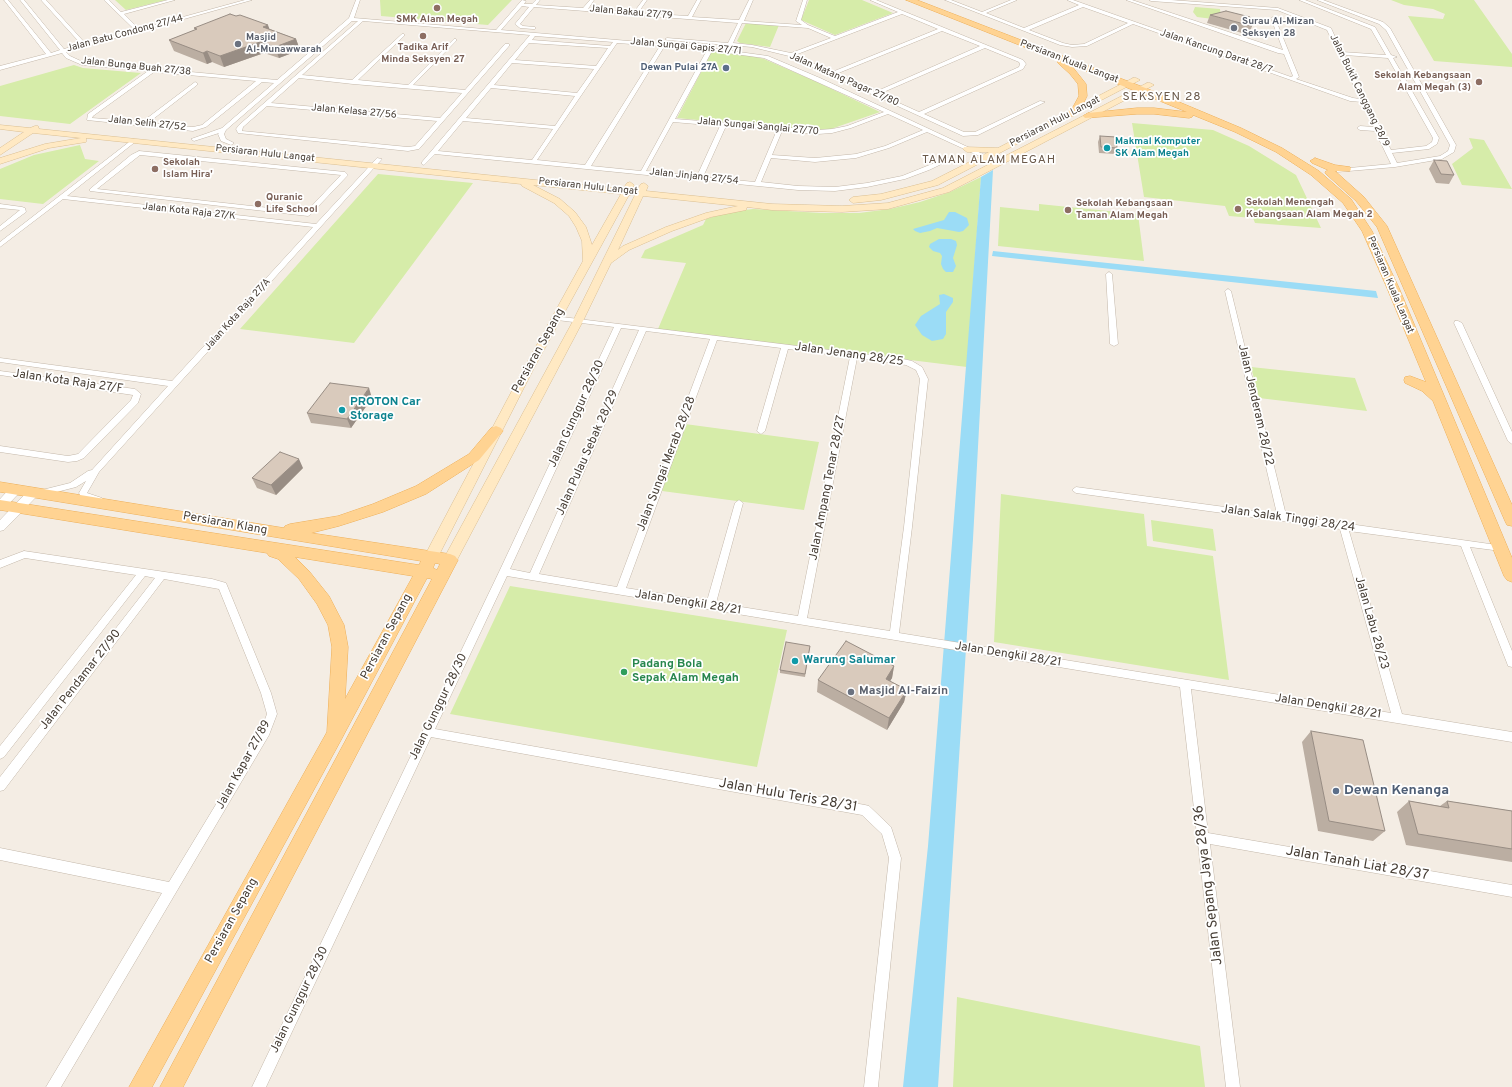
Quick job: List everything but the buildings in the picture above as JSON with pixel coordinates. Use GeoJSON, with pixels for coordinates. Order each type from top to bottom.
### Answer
{"type":"FeatureCollection","features":[{"type":"Feature","properties":{"kind":"main road","name":"Persiaran Kuala Langat"},"geometry":{"type":"LineString","coordinates":[[910,0],[930,3],[1132,82],[1238,130],[1279,150],[1344,190],[1377,217],[1390,240],[1512,521]]}},
{"type":"Feature","properties":{"kind":"main road"},"geometry":{"type":"LineString","coordinates":[[917,0],[930,3]]}},
{"type":"Feature","properties":{"kind":"main road","name":"Persiaran Kuala Langat"},"geometry":{"type":"LineString","coordinates":[[930,3],[1056,56],[1132,82]]}},
{"type":"Feature","properties":{"kind":"main road"},"geometry":{"type":"LineString","coordinates":[[1056,56],[1068,67],[1082,84],[1083,96],[1077,108],[1071,114]]}},
{"type":"Feature","properties":{"kind":"main road","name":"Persiaran Hulu Langat"},"geometry":{"type":"LineString","coordinates":[[0,127],[32,127],[194,139],[515,180],[804,201],[849,201],[881,197],[918,189],[935,183],[1132,82]]}},
{"type":"Feature","properties":{"kind":"main road","name":"Persiaran Kuala Langat"},"geometry":{"type":"LineString","coordinates":[[1146,88],[1255,128],[1315,161],[1330,172]]}},
{"type":"Feature","properties":{"kind":"main road","name":"Persiaran Hulu Langat"},"geometry":{"type":"LineString","coordinates":[[643,189],[772,207],[842,209],[888,206],[946,190],[1088,116],[1146,88]]}},
{"type":"Feature","properties":{"kind":"main road"},"geometry":{"type":"LineString","coordinates":[[1088,116],[1125,111],[1154,111],[1201,117],[1223,124]]}},
{"type":"Feature","properties":{"kind":"main road","name":"Persiaran Hulu Langat"},"geometry":{"type":"LineString","coordinates":[[0,120],[32,127],[109,138],[376,162],[424,163],[629,188]]}},
{"type":"Feature","properties":{"kind":"main road"},"geometry":{"type":"LineString","coordinates":[[0,146],[32,127]]}},
{"type":"Feature","properties":{"kind":"main road"},"geometry":{"type":"LineString","coordinates":[[0,152],[32,127]]}},
{"type":"Feature","properties":{"kind":"main road"},"geometry":{"type":"LineString","coordinates":[[0,161],[48,146],[82,140],[109,138]]}},
{"type":"Feature","properties":{"kind":"main road"},"geometry":{"type":"LineString","coordinates":[[965,148],[1000,150]]}},
{"type":"Feature","properties":{"kind":"main road"},"geometry":{"type":"LineString","coordinates":[[965,148],[972,158],[971,165]]}},
{"type":"Feature","properties":{"kind":"main road"},"geometry":{"type":"LineString","coordinates":[[1315,161],[1333,168],[1344,170],[1344,190]]}},
{"type":"Feature","properties":{"kind":"main road"},"geometry":{"type":"LineString","coordinates":[[1300,164],[1330,172],[1344,190]]}},
{"type":"Feature","properties":{"kind":"main road"},"geometry":{"type":"LineString","coordinates":[[515,180],[566,207],[581,227],[587,240],[588,261]]}},
{"type":"Feature","properties":{"kind":"main road","name":"Persiaran Sepang"},"geometry":{"type":"LineString","coordinates":[[140,1087],[335,736],[496,431],[629,188]]}},
{"type":"Feature","properties":{"kind":"main road","name":"Persiaran Sepang"},"geometry":{"type":"LineString","coordinates":[[171,1087],[578,321],[643,189]]}},
{"type":"Feature","properties":{"kind":"main road","name":"Persiaran Kuala Langat"},"geometry":{"type":"LineString","coordinates":[[1344,190],[1347,201],[1364,225],[1393,288],[1512,576]]}},
{"type":"Feature","properties":{"kind":"main road"},"geometry":{"type":"LineString","coordinates":[[606,264],[616,254],[626,248],[688,221],[728,210],[772,207]]}},
{"type":"Feature","properties":{"kind":"main road"},"geometry":{"type":"LineString","coordinates":[[1425,367],[1426,372],[1421,378],[1412,380],[1427,388],[1440,402]]}},
{"type":"Feature","properties":{"kind":"main road"},"geometry":{"type":"LineString","coordinates":[[253,537],[312,527],[359,514],[421,490],[474,458],[496,431]]}},
{"type":"Feature","properties":{"kind":"main road","name":"Persiaran Klang"},"geometry":{"type":"LineString","coordinates":[[0,487],[109,505],[253,537]]}},
{"type":"Feature","properties":{"kind":"main road","name":"Persiaran Klang"},"geometry":{"type":"LineString","coordinates":[[0,505],[253,537],[446,567]]}},
{"type":"Feature","properties":{"kind":"main road"},"geometry":{"type":"LineString","coordinates":[[253,537],[283,555],[294,564],[324,600],[336,625],[340,647],[335,736]]}},
{"type":"Feature","properties":{"kind":"main road"},"geometry":{"type":"LineString","coordinates":[[266,860],[289,864]]}},
{"type":"Feature","properties":{"kind":"street"},"geometry":{"type":"LineString","coordinates":[[6,0],[49,54]]}},
{"type":"Feature","properties":{"kind":"street","name":"Jalan Bunga Buah 27/38"},"geometry":{"type":"LineString","coordinates":[[22,0],[64,50],[68,57],[82,63],[278,82]]}},
{"type":"Feature","properties":{"kind":"street"},"geometry":{"type":"LineString","coordinates":[[43,0],[84,45]]}},
{"type":"Feature","properties":{"kind":"street"},"geometry":{"type":"LineString","coordinates":[[106,0],[122,13],[138,30]]}},
{"type":"Feature","properties":{"kind":"street"},"geometry":{"type":"LineString","coordinates":[[122,13],[173,0]]}},
{"type":"Feature","properties":{"kind":"street","name":"Jalan Batu Condong 27/44"},"geometry":{"type":"LineString","coordinates":[[0,68],[250,0]]}},
{"type":"Feature","properties":{"kind":"street"},"geometry":{"type":"LineString","coordinates":[[231,143],[223,140],[221,134],[224,129],[351,19],[358,0]]}},
{"type":"Feature","properties":{"kind":"street"},"geometry":{"type":"LineString","coordinates":[[497,31],[525,0]]}},
{"type":"Feature","properties":{"kind":"street"},"geometry":{"type":"LineString","coordinates":[[538,0],[519,21],[517,24],[518,26],[647,37]]}},
{"type":"Feature","properties":{"kind":"street"},"geometry":{"type":"LineString","coordinates":[[584,10],[592,0]]}},
{"type":"Feature","properties":{"kind":"street"},"geometry":{"type":"LineString","coordinates":[[635,14],[644,0]]}},
{"type":"Feature","properties":{"kind":"street"},"geometry":{"type":"LineString","coordinates":[[688,18],[699,0]]}},
{"type":"Feature","properties":{"kind":"street"},"geometry":{"type":"LineString","coordinates":[[730,44],[751,0]]}},
{"type":"Feature","properties":{"kind":"street"},"geometry":{"type":"LineString","coordinates":[[805,0],[798,21],[835,38]]}},
{"type":"Feature","properties":{"kind":"street"},"geometry":{"type":"LineString","coordinates":[[872,0],[1021,61],[1023,64],[1021,68],[919,114]]}},
{"type":"Feature","properties":{"kind":"street"},"geometry":{"type":"LineString","coordinates":[[947,0],[1026,29],[1066,46],[1076,47],[1085,45],[1133,22]]}},
{"type":"Feature","properties":{"kind":"street"},"geometry":{"type":"LineString","coordinates":[[983,13],[1015,0]]}},
{"type":"Feature","properties":{"kind":"street","name":"Jalan Kancung Darat 28/7"},"geometry":{"type":"LineString","coordinates":[[1069,0],[1352,100],[1364,101]]}},
{"type":"Feature","properties":{"kind":"street"},"geometry":{"type":"LineString","coordinates":[[1131,0],[1286,52]]}},
{"type":"Feature","properties":{"kind":"street","name":"Jalan Bukit Canggang 28/9"},"geometry":{"type":"LineString","coordinates":[[1151,0],[1278,9],[1329,29],[1395,165]]}},
{"type":"Feature","properties":{"kind":"street"},"geometry":{"type":"LineString","coordinates":[[1301,0],[1370,26],[1374,30],[1436,141],[1433,145],[1422,149],[1389,152]]}},
{"type":"Feature","properties":{"kind":"street"},"geometry":{"type":"LineString","coordinates":[[1319,0],[1371,19],[1388,29],[1453,145],[1453,148],[1448,154],[1442,157],[1395,165],[1330,172]]}},
{"type":"Feature","properties":{"kind":"street","name":"Jalan Bakau 27/79"},"geometry":{"type":"LineString","coordinates":[[521,5],[809,27]]}},
{"type":"Feature","properties":{"kind":"street"},"geometry":{"type":"LineString","coordinates":[[1026,29],[1083,5]]}},
{"type":"Feature","properties":{"kind":"street"},"geometry":{"type":"LineString","coordinates":[[355,10],[359,17],[369,21]]}},
{"type":"Feature","properties":{"kind":"street"},"geometry":{"type":"LineString","coordinates":[[791,55],[902,12]]}},
{"type":"Feature","properties":{"kind":"street"},"geometry":{"type":"LineString","coordinates":[[1273,18],[1296,76],[1293,78]]}},
{"type":"Feature","properties":{"kind":"street","name":"Jalan Sungai Gapis 27/71"},"geometry":{"type":"LineString","coordinates":[[351,19],[710,49],[740,52],[766,57],[818,79],[999,163]]}},
{"type":"Feature","properties":{"kind":"street"},"geometry":{"type":"LineString","coordinates":[[362,20],[239,129],[243,133],[408,149],[417,148],[441,120],[490,86],[534,34]]}},
{"type":"Feature","properties":{"kind":"street"},"geometry":{"type":"LineString","coordinates":[[818,79],[942,28]]}},
{"type":"Feature","properties":{"kind":"street"},"geometry":{"type":"LineString","coordinates":[[353,82],[402,35]]}},
{"type":"Feature","properties":{"kind":"street","name":"Jalan Matang Pagar 27/80"},"geometry":{"type":"LineString","coordinates":[[662,39],[730,44],[791,55],[958,132],[969,135],[976,134],[1042,102]]}},
{"type":"Feature","properties":{"kind":"street"},"geometry":{"type":"LineString","coordinates":[[409,86],[454,40]]}},
{"type":"Feature","properties":{"kind":"street"},"geometry":{"type":"LineString","coordinates":[[528,41],[612,47]]}},
{"type":"Feature","properties":{"kind":"street"},"geometry":{"type":"LineString","coordinates":[[533,162],[616,41]]}},
{"type":"Feature","properties":{"kind":"street"},"geometry":{"type":"LineString","coordinates":[[424,163],[462,119],[466,92],[507,45]]}},
{"type":"Feature","properties":{"kind":"street"},"geometry":{"type":"LineString","coordinates":[[587,167],[662,45]]}},
{"type":"Feature","properties":{"kind":"street"},"geometry":{"type":"LineString","coordinates":[[874,94],[985,46]]}},
{"type":"Feature","properties":{"kind":"street"},"geometry":{"type":"LineString","coordinates":[[643,172],[710,49]]}},
{"type":"Feature","properties":{"kind":"street"},"geometry":{"type":"LineString","coordinates":[[1341,53],[1404,58]]}},
{"type":"Feature","properties":{"kind":"street"},"geometry":{"type":"LineString","coordinates":[[511,60],[598,68]]}},
{"type":"Feature","properties":{"kind":"street","name":"Jalan Selih 27/52"},"geometry":{"type":"LineString","coordinates":[[152,70],[90,115],[89,119],[193,129],[204,126],[261,80]]}},
{"type":"Feature","properties":{"kind":"street"},"geometry":{"type":"LineString","coordinates":[[298,76],[466,92]]}},
{"type":"Feature","properties":{"kind":"street"},"geometry":{"type":"LineString","coordinates":[[143,124],[196,84]]}},
{"type":"Feature","properties":{"kind":"street"},"geometry":{"type":"LineString","coordinates":[[490,86],[579,94]]}},
{"type":"Feature","properties":{"kind":"street","name":"Jalan Kelasa 27/56"},"geometry":{"type":"LineString","coordinates":[[266,104],[441,120]]}},
{"type":"Feature","properties":{"kind":"street","name":"Jalan Sungai Sanglai 27/70"},"geometry":{"type":"LineString","coordinates":[[672,120],[801,132],[832,131],[849,127],[888,112]]}},
{"type":"Feature","properties":{"kind":"street"},"geometry":{"type":"LineString","coordinates":[[462,119],[556,128]]}},
{"type":"Feature","properties":{"kind":"street"},"geometry":{"type":"LineString","coordinates":[[699,178],[724,124]]}},
{"type":"Feature","properties":{"kind":"street"},"geometry":{"type":"LineString","coordinates":[[1359,125],[1376,127]]}},
{"type":"Feature","properties":{"kind":"street"},"geometry":{"type":"LineString","coordinates":[[194,139],[224,129]]}},
{"type":"Feature","properties":{"kind":"street"},"geometry":{"type":"LineString","coordinates":[[758,184],[780,130]]}},
{"type":"Feature","properties":{"kind":"street"},"geometry":{"type":"LineString","coordinates":[[769,156],[814,160],[856,156],[887,148],[926,130]]}},
{"type":"Feature","properties":{"kind":"street"},"geometry":{"type":"LineString","coordinates":[[0,245],[133,140]]}},
{"type":"Feature","properties":{"kind":"street","name":"Jalan Jinjang 27/54"},"geometry":{"type":"LineString","coordinates":[[434,152],[798,188],[835,189],[903,178],[949,159]]}},
{"type":"Feature","properties":{"kind":"street"},"geometry":{"type":"LineString","coordinates":[[141,153],[344,174],[345,176],[329,193],[311,213],[306,214],[92,190],[133,156],[141,153]]}},
{"type":"Feature","properties":{"kind":"street","name":"Jalan Kota Raja 27/A"},"geometry":{"type":"LineString","coordinates":[[109,505],[84,495],[83,493],[84,488],[96,470],[376,162]]}},
{"type":"Feature","properties":{"kind":"street"},"geometry":{"type":"LineString","coordinates":[[329,193],[346,195]]}},
{"type":"Feature","properties":{"kind":"street"},"geometry":{"type":"LineString","coordinates":[[144,207],[154,197]]}},
{"type":"Feature","properties":{"kind":"street","name":"Jalan Kota Raja 27/K"},"geometry":{"type":"LineString","coordinates":[[61,198],[318,226]]}},
{"type":"Feature","properties":{"kind":"street"},"geometry":{"type":"LineString","coordinates":[[0,206],[23,209],[23,212],[0,229]]}},
{"type":"Feature","properties":{"kind":"street"},"geometry":{"type":"LineString","coordinates":[[234,217],[244,207]]}},
{"type":"Feature","properties":{"kind":"street"},"geometry":{"type":"LineString","coordinates":[[9,223],[26,224]]}},
{"type":"Feature","properties":{"kind":"street"},"geometry":{"type":"LineString","coordinates":[[1109,274],[1114,344]]}},
{"type":"Feature","properties":{"kind":"street","name":"Jalan Jenderam 28/22"},"geometry":{"type":"LineString","coordinates":[[1228,291],[1282,518]]}},
{"type":"Feature","properties":{"kind":"street","name":"Jalan Jenang 28/25"},"geometry":{"type":"LineString","coordinates":[[557,318],[854,355],[909,363],[919,369],[924,379],[910,512],[894,636]]}},
{"type":"Feature","properties":{"kind":"street"},"geometry":{"type":"LineString","coordinates":[[1458,323],[1512,441]]}},
{"type":"Feature","properties":{"kind":"street","name":"Jalan Gunggur 28/30"},"geometry":{"type":"LineString","coordinates":[[259,1087],[504,572],[618,326]]}},
{"type":"Feature","properties":{"kind":"street","name":"Jalan Pulau Sebak 28/29"},"geometry":{"type":"LineString","coordinates":[[533,577],[643,329]]}},
{"type":"Feature","properties":{"kind":"street","name":"Jalan Sungai Merab 28/28"},"geometry":{"type":"LineString","coordinates":[[620,591],[714,338]]}},
{"type":"Feature","properties":{"kind":"street"},"geometry":{"type":"LineString","coordinates":[[762,431],[785,347]]}},
{"type":"Feature","properties":{"kind":"street","name":"Jalan Ampang Tenar 28/27"},"geometry":{"type":"LineString","coordinates":[[802,621],[854,355]]}},
{"type":"Feature","properties":{"kind":"street"},"geometry":{"type":"LineString","coordinates":[[0,360],[175,384]]}},
{"type":"Feature","properties":{"kind":"street"},"geometry":{"type":"LineString","coordinates":[[64,381],[75,370]]}},
{"type":"Feature","properties":{"kind":"street","name":"Jalan Kota Raja 27/F"},"geometry":{"type":"LineString","coordinates":[[0,373],[64,381],[134,392],[137,394],[135,401],[81,456],[74,459],[68,460],[0,449]]}},
{"type":"Feature","properties":{"kind":"street","name":"Jalan Kota Raja 27/A"},"geometry":{"type":"LineString","coordinates":[[37,492],[73,485],[96,470]]}},
{"type":"Feature","properties":{"kind":"street"},"geometry":{"type":"LineString","coordinates":[[0,505],[16,489]]}},
{"type":"Feature","properties":{"kind":"street","name":"Jalan Salak Tinggi 28/24"},"geometry":{"type":"LineString","coordinates":[[1076,490],[1500,548]]}},
{"type":"Feature","properties":{"kind":"street"},"geometry":{"type":"LineString","coordinates":[[0,527],[18,508],[37,492]]}},
{"type":"Feature","properties":{"kind":"street"},"geometry":{"type":"LineString","coordinates":[[710,606],[738,503]]}},
{"type":"Feature","properties":{"kind":"street","name":"Jalan Labu 28/23"},"geometry":{"type":"LineString","coordinates":[[1344,527],[1398,718]]}},
{"type":"Feature","properties":{"kind":"street"},"geometry":{"type":"LineString","coordinates":[[1464,543],[1512,663]]}},
{"type":"Feature","properties":{"kind":"street","name":"Jalan Kapar 27/89"},"geometry":{"type":"LineString","coordinates":[[0,564],[24,554],[212,583],[223,586],[264,686],[272,714],[265,732],[54,1087]]}},
{"type":"Feature","properties":{"kind":"street","name":"Jalan Pendamar 27/90"},"geometry":{"type":"LineString","coordinates":[[0,754],[4,743],[143,572]]}},
{"type":"Feature","properties":{"kind":"street","name":"Jalan Dengkil 28/21"},"geometry":{"type":"LineString","coordinates":[[504,572],[1512,737]]}},
{"type":"Feature","properties":{"kind":"street","name":"Jalan Pendamar 27/90"},"geometry":{"type":"LineString","coordinates":[[0,786],[162,575]]}},
{"type":"Feature","properties":{"kind":"street","name":"Jalan Sepang Jaya 28/36"},"geometry":{"type":"LineString","coordinates":[[1185,684],[1233,1087]]}},
{"type":"Feature","properties":{"kind":"street","name":"Jalan Hulu Teris 28/31"},"geometry":{"type":"LineString","coordinates":[[427,732],[864,810],[887,831],[895,858],[871,1087]]}},
{"type":"Feature","properties":{"kind":"street","name":"Jalan Tanah Liat 28/37"},"geometry":{"type":"LineString","coordinates":[[1203,837],[1512,891]]}},
{"type":"Feature","properties":{"kind":"street"},"geometry":{"type":"LineString","coordinates":[[0,854],[172,889]]}},
{"type":"Feature","properties":{"kind":"green space"},"geometry":{"type":"Polygon","coordinates":[[[115,0],[166,0],[126,10],[115,0]]]}},
{"type":"Feature","properties":{"kind":"green space","name":"SMK Alam Megah"},"geometry":{"type":"Polygon","coordinates":[[[380,0],[512,0],[488,25],[381,16],[380,0]]]}},
{"type":"Feature","properties":{"kind":"green space"},"geometry":{"type":"Polygon","coordinates":[[[809,0],[862,0],[893,13],[835,35],[801,20],[809,0]]]}},
{"type":"Feature","properties":{"kind":"green space"},"geometry":{"type":"Polygon","coordinates":[[[1391,0],[1474,0],[1512,54],[1512,67],[1434,61],[1408,16],[1443,19],[1445,14],[1433,9],[1404,5],[1391,0]]]}},
{"type":"Feature","properties":{"kind":"green space"},"geometry":{"type":"Polygon","coordinates":[[[1195,7],[1220,9],[1221,17],[1213,19],[1197,17],[1193,12],[1195,7]]]}},
{"type":"Feature","properties":{"kind":"green space"},"geometry":{"type":"Polygon","coordinates":[[[746,23],[779,25],[770,47],[740,43],[737,41],[746,23]]]}},
{"type":"Feature","properties":{"kind":"green space"},"geometry":{"type":"Polygon","coordinates":[[[712,51],[740,53],[764,59],[880,112],[828,130],[801,130],[677,118],[712,51]]]}},
{"type":"Feature","properties":{"kind":"green space"},"geometry":{"type":"Polygon","coordinates":[[[74,65],[83,68],[141,73],[70,124],[0,116],[0,86],[74,65]]]}},
{"type":"Feature","properties":{"kind":"green space"},"geometry":{"type":"Polygon","coordinates":[[[1132,123],[1213,130],[1249,146],[1296,175],[1321,228],[1255,223],[1253,218],[1229,216],[1225,206],[1144,197],[1132,123]]]}},
{"type":"Feature","properties":{"kind":"green space"},"geometry":{"type":"Polygon","coordinates":[[[1469,138],[1484,140],[1512,189],[1462,185],[1452,164],[1473,148],[1469,138]]]}},
{"type":"Feature","properties":{"kind":"green space"},"geometry":{"type":"Polygon","coordinates":[[[80,145],[85,159],[99,161],[43,204],[0,199],[0,169],[34,155],[80,145]]]}},
{"type":"Feature","properties":{"kind":"green space"},"geometry":{"type":"Polygon","coordinates":[[[378,174],[473,183],[354,343],[240,329],[378,174]]]}},
{"type":"Feature","properties":{"kind":"green space"},"geometry":{"type":"Polygon","coordinates":[[[981,177],[967,367],[658,329],[686,263],[641,258],[645,250],[703,225],[706,219],[729,212],[753,209],[821,213],[859,213],[890,209],[920,202],[950,192],[981,177]]]}},
{"type":"Feature","properties":{"kind":"green space"},"geometry":{"type":"Polygon","coordinates":[[[1039,204],[1138,214],[1144,261],[998,246],[1000,207],[1039,211],[1039,204]]]}},
{"type":"Feature","properties":{"kind":"green space"},"geometry":{"type":"Polygon","coordinates":[[[1251,367],[1355,378],[1367,411],[1259,398],[1251,367]]]}},
{"type":"Feature","properties":{"kind":"green space"},"geometry":{"type":"Polygon","coordinates":[[[685,424],[819,442],[804,510],[662,491],[685,424]]]}},
{"type":"Feature","properties":{"kind":"green space"},"geometry":{"type":"Polygon","coordinates":[[[1001,494],[1144,514],[1147,546],[1213,556],[1229,680],[994,642],[1001,494]]]}},
{"type":"Feature","properties":{"kind":"green space"},"geometry":{"type":"Polygon","coordinates":[[[1151,520],[1213,529],[1216,551],[1153,541],[1151,520]]]}},
{"type":"Feature","properties":{"kind":"green space","name":"Padang Bola Sepak Alam Megah"},"geometry":{"type":"Polygon","coordinates":[[[510,586],[787,630],[757,767],[450,714],[510,586]]]}},
{"type":"Feature","properties":{"kind":"green space"},"geometry":{"type":"Polygon","coordinates":[[[957,997],[1200,1046],[1205,1087],[953,1087],[957,997]]]}},
{"type":"Feature","properties":{"kind":"water"},"geometry":{"type":"Polygon","coordinates":[[[993,170],[973,539],[938,1087],[903,1087],[928,846],[981,177],[993,170]]]}},
{"type":"Feature","properties":{"kind":"water"},"geometry":{"type":"Polygon","coordinates":[[[949,212],[955,212],[967,218],[969,225],[963,231],[959,232],[937,228],[920,233],[913,229],[944,220],[949,212]]]}},
{"type":"Feature","properties":{"kind":"water"},"geometry":{"type":"Polygon","coordinates":[[[939,239],[951,239],[956,241],[957,245],[953,258],[956,266],[953,272],[946,272],[943,269],[941,264],[942,256],[940,253],[933,251],[929,247],[930,244],[939,239]]]}},
{"type":"Feature","properties":{"kind":"water"},"geometry":{"type":"Polygon","coordinates":[[[993,251],[1376,291],[1378,298],[992,256],[993,251]]]}},
{"type":"Feature","properties":{"kind":"water"},"geometry":{"type":"Polygon","coordinates":[[[944,294],[953,298],[953,302],[946,312],[946,334],[943,339],[932,341],[922,335],[915,325],[921,316],[940,304],[939,295],[944,294]]]}},
{"type":"Feature","properties":{"kind":"place","name":"SMK Alam Megah"},"geometry":{"type":"Point","coordinates":[437,8]}},
{"type":"Feature","properties":{"kind":"place","name":"Surau Al-Mizan Seksyen 28"},"geometry":{"type":"Point","coordinates":[1234,28]}},
{"type":"Feature","properties":{"kind":"place","name":"Tadika Arif Minda Seksyen 27"},"geometry":{"type":"Point","coordinates":[423,36]}},
{"type":"Feature","properties":{"kind":"place","name":"Masjid Al-Munawwarah"},"geometry":{"type":"Point","coordinates":[238,44]}},
{"type":"Feature","properties":{"kind":"place","name":"Dewan Pulai 27A"},"geometry":{"type":"Point","coordinates":[726,68]}},
{"type":"Feature","properties":{"kind":"place","name":"Sekolah Kebangsaan Alam Megah (3)"},"geometry":{"type":"Point","coordinates":[1479,82]}},
{"type":"Feature","properties":{"kind":"place","name":"Makmal Komputer SK Alam Megah"},"geometry":{"type":"Point","coordinates":[1107,148]}},
{"type":"Feature","properties":{"kind":"place","name":"Sekolah Islam Hira'"},"geometry":{"type":"Point","coordinates":[155,169]}},
{"type":"Feature","properties":{"kind":"place","name":"Quranic Life School"},"geometry":{"type":"Point","coordinates":[258,204]}},
{"type":"Feature","properties":{"kind":"place","name":"Sekolah Menengah Kebangsaan Alam Megah 2"},"geometry":{"type":"Point","coordinates":[1238,209]}},
{"type":"Feature","properties":{"kind":"place","name":"Sekolah Kebangsaan Taman Alam Megah"},"geometry":{"type":"Point","coordinates":[1068,210]}},
{"type":"Feature","properties":{"kind":"place","name":"PROTON Car Storage"},"geometry":{"type":"Point","coordinates":[342,410]}},
{"type":"Feature","properties":{"kind":"place","name":"Warung Salumar"},"geometry":{"type":"Point","coordinates":[795,661]}},
{"type":"Feature","properties":{"kind":"place","name":"Padang Bola Sepak Alam Megah"},"geometry":{"type":"Point","coordinates":[624,672]}},
{"type":"Feature","properties":{"kind":"place","name":"Masjid Al-Faizin"},"geometry":{"type":"Point","coordinates":[851,692]}},
{"type":"Feature","properties":{"kind":"place","name":"Dewan Kenanga"},"geometry":{"type":"Point","coordinates":[1336,791]}},
{"type":"Feature","properties":{"kind":"district","name":"SEKSYEN 28"},"geometry":{"type":"Point","coordinates":[1162,98]}},
{"type":"Feature","properties":{"kind":"district","name":"TAMAN ALAM MEGAH"},"geometry":{"type":"Point","coordinates":[989,161]}}]}
